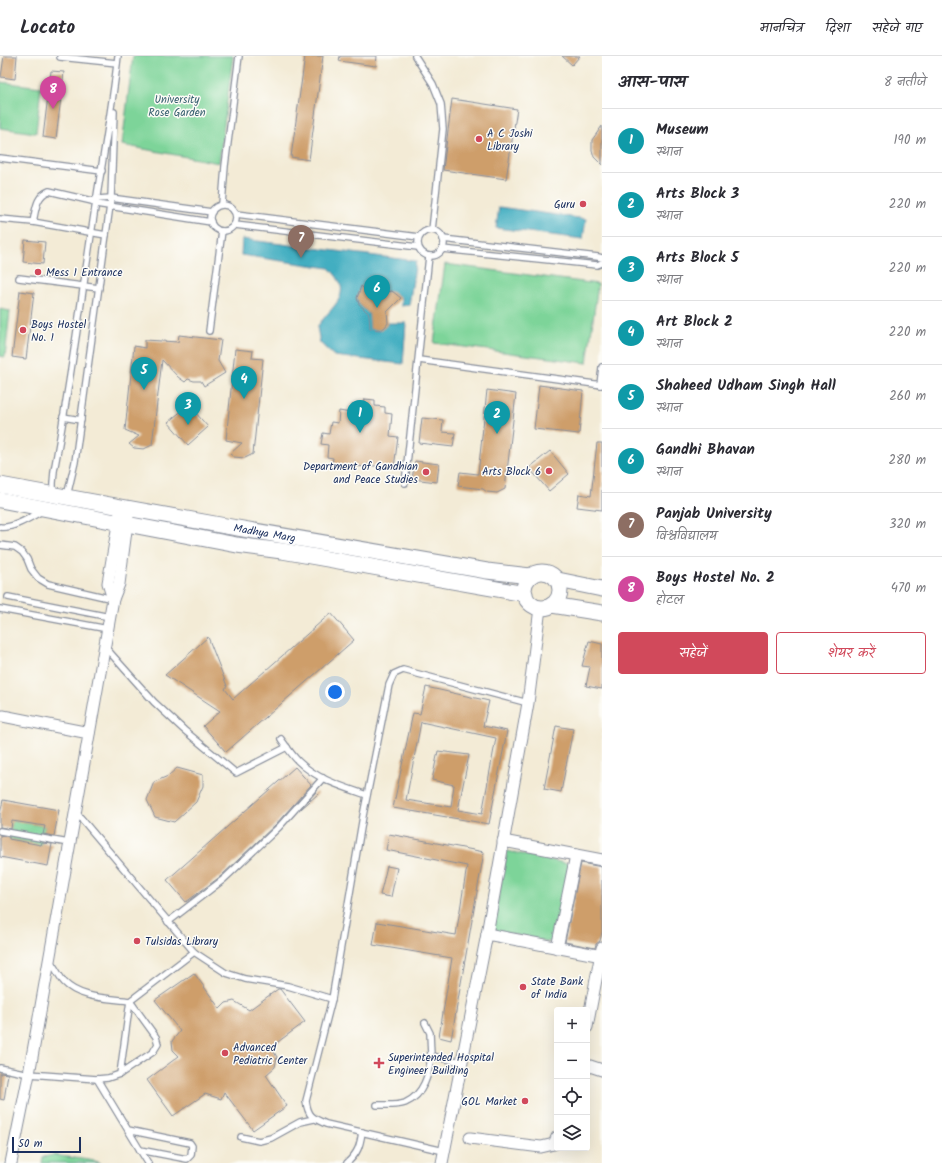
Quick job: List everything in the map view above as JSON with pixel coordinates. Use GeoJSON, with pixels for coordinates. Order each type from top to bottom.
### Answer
{"type":"FeatureCollection","features":[{"type":"Feature","properties":{"kind":"main road","name":"Madhya Marg"},"geometry":{"type":"LineString","coordinates":[[0,484],[125,508],[487,571],[530,576]]}},
{"type":"Feature","properties":{"kind":"main road","name":"Madhya Marg"},"geometry":{"type":"LineString","coordinates":[[0,500],[237,545],[282,551],[525,594]]}},
{"type":"Feature","properties":{"kind":"main road"},"geometry":{"type":"LineString","coordinates":[[602,589],[558,580],[548,572],[535,573],[530,576],[524,588],[525,594],[530,603],[602,613]]}},
{"type":"Feature","properties":{"kind":"main road"},"geometry":{"type":"LineString","coordinates":[[546,606],[560,596],[558,580]]}},
{"type":"Feature","properties":{"kind":"street"},"geometry":{"type":"LineString","coordinates":[[11,1163],[29,1074],[113,599],[119,584],[122,523],[125,508]]}},
{"type":"Feature","properties":{"kind":"street"},"geometry":{"type":"LineString","coordinates":[[442,1163],[487,934],[546,606]]}},
{"type":"Feature","properties":{"kind":"street"},"geometry":{"type":"LineString","coordinates":[[3,716],[89,733]]}},
{"type":"Feature","properties":{"kind":"street"},"geometry":{"type":"LineString","coordinates":[[503,841],[602,860]]}},
{"type":"Feature","properties":{"kind":"street"},"geometry":{"type":"LineString","coordinates":[[557,948],[576,856]]}},
{"type":"Feature","properties":{"kind":"street"},"geometry":{"type":"LineString","coordinates":[[487,934],[557,948],[602,953],[590,1011]]}},
{"type":"Feature","properties":{"kind":"street"},"geometry":{"type":"LineString","coordinates":[[590,1066],[602,1070]]}},
{"type":"Feature","properties":{"kind":"street"},"geometry":{"type":"LineString","coordinates":[[470,1138],[541,1147],[554,1144]]}},
{"type":"Feature","properties":{"kind":"lane"},"geometry":{"type":"LineString","coordinates":[[60,496],[53,483],[85,286],[95,201],[102,170],[118,56]]}},
{"type":"Feature","properties":{"kind":"lane"},"geometry":{"type":"LineString","coordinates":[[222,204],[225,166],[239,56]]}},
{"type":"Feature","properties":{"kind":"lane"},"geometry":{"type":"LineString","coordinates":[[415,56],[433,84],[441,104],[443,129],[432,230]]}},
{"type":"Feature","properties":{"kind":"lane"},"geometry":{"type":"LineString","coordinates":[[60,57],[117,63]]}},
{"type":"Feature","properties":{"kind":"lane"},"geometry":{"type":"LineString","coordinates":[[60,496],[75,462],[110,206],[114,92]]}},
{"type":"Feature","properties":{"kind":"lane"},"geometry":{"type":"LineString","coordinates":[[0,158],[102,170]]}},
{"type":"Feature","properties":{"kind":"lane"},"geometry":{"type":"LineString","coordinates":[[33,222],[39,199],[43,194],[49,191],[95,201],[110,206],[211,222]]}},
{"type":"Feature","properties":{"kind":"lane"},"geometry":{"type":"LineString","coordinates":[[95,201],[111,198],[212,212]]}},
{"type":"Feature","properties":{"kind":"lane"},"geometry":{"type":"LineString","coordinates":[[222,204],[233,210],[236,214],[236,220],[235,225],[227,231],[222,232],[216,230],[211,222],[212,212],[215,208],[222,204]]}},
{"type":"Feature","properties":{"kind":"lane"},"geometry":{"type":"LineString","coordinates":[[236,214],[419,237]]}},
{"type":"Feature","properties":{"kind":"lane"},"geometry":{"type":"LineString","coordinates":[[0,219],[33,222],[106,235]]}},
{"type":"Feature","properties":{"kind":"lane"},"geometry":{"type":"LineString","coordinates":[[235,225],[418,247],[424,254],[429,256],[439,253],[444,244],[443,239],[437,232],[432,230],[426,231],[419,237],[418,247]]}},
{"type":"Feature","properties":{"kind":"lane"},"geometry":{"type":"LineString","coordinates":[[209,331],[222,232]]}},
{"type":"Feature","properties":{"kind":"lane"},"geometry":{"type":"LineString","coordinates":[[443,239],[602,258]]}},
{"type":"Feature","properties":{"kind":"lane"},"geometry":{"type":"LineString","coordinates":[[442,249],[597,265],[602,264]]}},
{"type":"Feature","properties":{"kind":"lane"},"geometry":{"type":"LineString","coordinates":[[405,483],[429,256]]}},
{"type":"Feature","properties":{"kind":"lane"},"geometry":{"type":"LineString","coordinates":[[19,278],[99,288]]}},
{"type":"Feature","properties":{"kind":"lane"},"geometry":{"type":"LineString","coordinates":[[419,360],[601,385],[602,367]]}},
{"type":"Feature","properties":{"kind":"lane"},"geometry":{"type":"LineString","coordinates":[[63,417],[81,420]]}},
{"type":"Feature","properties":{"kind":"lane"},"geometry":{"type":"LineString","coordinates":[[0,527],[26,521],[46,509]]}},
{"type":"Feature","properties":{"kind":"lane"},"geometry":{"type":"LineString","coordinates":[[0,545],[15,547],[22,552],[28,559],[31,569],[38,578],[48,584],[113,599]]}},
{"type":"Feature","properties":{"kind":"lane"},"geometry":{"type":"LineString","coordinates":[[8,597],[110,617]]}},
{"type":"Feature","properties":{"kind":"lane"},"geometry":{"type":"LineString","coordinates":[[0,608],[108,629]]}},
{"type":"Feature","properties":{"kind":"lane"},"geometry":{"type":"LineString","coordinates":[[105,646],[154,702],[184,730],[236,773],[287,747]]}},
{"type":"Feature","properties":{"kind":"lane"},"geometry":{"type":"LineString","coordinates":[[444,1151],[326,1124],[314,1119],[307,1110],[306,1101],[332,999],[368,794],[389,685],[394,674],[403,670],[528,703]]}},
{"type":"Feature","properties":{"kind":"lane"},"geometry":{"type":"LineString","coordinates":[[281,739],[298,761],[312,772],[329,781],[368,794]]}},
{"type":"Feature","properties":{"kind":"lane"},"geometry":{"type":"LineString","coordinates":[[168,922],[224,879],[279,827],[323,778]]}},
{"type":"Feature","properties":{"kind":"lane"},"geometry":{"type":"LineString","coordinates":[[75,811],[194,952],[226,973],[245,979],[288,986],[332,999]]}},
{"type":"Feature","properties":{"kind":"lane"},"geometry":{"type":"LineString","coordinates":[[0,831],[69,843]]}},
{"type":"Feature","properties":{"kind":"lane"},"geometry":{"type":"LineString","coordinates":[[120,1074],[130,1001],[194,952]]}},
{"type":"Feature","properties":{"kind":"lane"},"geometry":{"type":"LineString","coordinates":[[0,1068],[29,1074],[97,1079],[108,1078],[120,1074],[153,1052],[158,1044],[156,1037],[130,1001],[88,995],[75,990],[64,982],[49,958]]}},
{"type":"Feature","properties":{"kind":"lane"},"geometry":{"type":"LineString","coordinates":[[377,1105],[394,1105],[405,1103],[415,1097],[422,1089],[429,1073],[431,1056],[430,1033],[425,1023]]}},
{"type":"Feature","properties":{"kind":"lane"},"geometry":{"type":"LineString","coordinates":[[431,1056],[462,1062]]}},
{"type":"Feature","properties":{"kind":"lane"},"geometry":{"type":"LineString","coordinates":[[97,1079],[148,1163]]}},
{"type":"Feature","properties":{"kind":"lane"},"geometry":{"type":"LineString","coordinates":[[241,1137],[259,1141],[271,1138],[300,1122],[314,1119]]}},
{"type":"Feature","properties":{"kind":"lane"},"geometry":{"type":"LineString","coordinates":[[128,1130],[190,1143],[192,1146],[191,1155],[186,1159],[140,1150]]}},
{"type":"Feature","properties":{"kind":"lane"},"geometry":{"type":"LineString","coordinates":[[347,1163],[360,1146],[362,1132]]}},
{"type":"Feature","properties":{"kind":"green space","name":"University Rose Garden"},"geometry":{"type":"Polygon","coordinates":[[[133,56],[233,56],[219,163],[122,145],[133,56]]]}},
{"type":"Feature","properties":{"kind":"green space"},"geometry":{"type":"Polygon","coordinates":[[[0,82],[41,87],[36,133],[0,128],[0,82]]]}},
{"type":"Feature","properties":{"kind":"green space"},"geometry":{"type":"Polygon","coordinates":[[[445,264],[598,284],[587,363],[434,343],[445,264]]]}},
{"type":"Feature","properties":{"kind":"green space"},"geometry":{"type":"Polygon","coordinates":[[[0,309],[10,311],[5,357],[0,356],[0,309]]]}},
{"type":"Feature","properties":{"kind":"green space"},"geometry":{"type":"Polygon","coordinates":[[[12,821],[45,826],[41,845],[9,839],[12,821]]]}},
{"type":"Feature","properties":{"kind":"green space"},"geometry":{"type":"Polygon","coordinates":[[[507,851],[570,864],[554,943],[492,930],[507,851]]]}},
{"type":"Feature","properties":{"kind":"green space"},"geometry":{"type":"Polygon","coordinates":[[[54,1155],[101,1163],[42,1163],[43,1157],[54,1155]]]}},
{"type":"Feature","properties":{"kind":"water"},"geometry":{"type":"Polygon","coordinates":[[[499,207],[586,219],[583,239],[496,228],[499,207]]]}},
{"type":"Feature","properties":{"kind":"water"},"geometry":{"type":"Polygon","coordinates":[[[242,239],[416,261],[409,305],[401,306],[401,298],[393,293],[385,292],[374,297],[361,287],[357,298],[359,304],[369,314],[370,329],[382,328],[388,323],[406,323],[403,364],[334,356],[320,343],[317,327],[339,299],[341,285],[337,277],[329,268],[241,255],[242,239]]]}},
{"type":"Feature","properties":{"kind":"building"},"geometry":{"type":"Polygon","coordinates":[[[4,56],[17,56],[15,79],[1,77],[4,56]]]}},
{"type":"Feature","properties":{"kind":"building"},"geometry":{"type":"Polygon","coordinates":[[[305,56],[323,56],[309,160],[291,157],[305,56]]]}},
{"type":"Feature","properties":{"kind":"building"},"geometry":{"type":"Polygon","coordinates":[[[340,56],[377,56],[376,66],[339,61],[340,56]]]}},
{"type":"Feature","properties":{"kind":"building"},"geometry":{"type":"Polygon","coordinates":[[[562,56],[580,56],[572,65],[562,56]]]}},
{"type":"Feature","properties":{"kind":"building"},"geometry":{"type":"Polygon","coordinates":[[[51,71],[64,72],[56,139],[43,137],[51,71]]]}},
{"type":"Feature","properties":{"kind":"building","name":"A C Joshi Library"},"geometry":{"type":"Polygon","coordinates":[[[452,99],[517,109],[506,179],[443,170],[452,99]]]}},
{"type":"Feature","properties":{"kind":"building"},"geometry":{"type":"Polygon","coordinates":[[[602,126],[602,165],[594,157],[592,140],[602,126]]]}},
{"type":"Feature","properties":{"kind":"building"},"geometry":{"type":"Polygon","coordinates":[[[25,240],[45,242],[43,264],[23,262],[25,240]]]}},
{"type":"Feature","properties":{"kind":"building"},"geometry":{"type":"Polygon","coordinates":[[[361,286],[374,297],[392,291],[401,298],[387,312],[388,323],[381,330],[370,329],[369,314],[359,304],[357,298],[361,286]]]}},
{"type":"Feature","properties":{"kind":"building","name":"Boys Hostel No. 1"},"geometry":{"type":"Polygon","coordinates":[[[20,291],[34,293],[26,359],[12,357],[20,291]]]}},
{"type":"Feature","properties":{"kind":"building"},"geometry":{"type":"Polygon","coordinates":[[[179,335],[221,340],[218,361],[225,373],[204,386],[201,381],[188,379],[185,382],[178,377],[162,360],[152,445],[144,449],[134,448],[129,444],[139,436],[125,430],[134,346],[145,348],[145,340],[178,342],[179,335]]]}},
{"type":"Feature","properties":{"kind":"building"},"geometry":{"type":"Polygon","coordinates":[[[235,349],[253,351],[252,358],[263,359],[253,454],[245,458],[234,457],[230,454],[242,443],[226,440],[235,349]]]}},
{"type":"Feature","properties":{"kind":"building"},"geometry":{"type":"Polygon","coordinates":[[[539,385],[583,391],[579,434],[534,429],[539,385]]]}},
{"type":"Feature","properties":{"kind":"building"},"geometry":{"type":"Polygon","coordinates":[[[487,390],[516,394],[505,489],[497,493],[487,492],[483,489],[458,486],[460,472],[478,474],[487,390]]]}},
{"type":"Feature","properties":{"kind":"building"},"geometry":{"type":"Polygon","coordinates":[[[365,399],[375,400],[375,406],[385,407],[385,413],[392,414],[390,436],[398,437],[394,468],[332,464],[333,458],[327,457],[328,445],[321,444],[323,433],[329,434],[331,422],[338,423],[339,411],[351,413],[353,404],[364,405],[365,399]]]}},
{"type":"Feature","properties":{"kind":"building"},"geometry":{"type":"Polygon","coordinates":[[[189,405],[208,427],[188,445],[168,422],[189,405]]]}},
{"type":"Feature","properties":{"kind":"building"},"geometry":{"type":"Polygon","coordinates":[[[422,418],[443,420],[442,432],[455,433],[453,447],[419,443],[422,418]]]}},
{"type":"Feature","properties":{"kind":"building"},"geometry":{"type":"Polygon","coordinates":[[[597,443],[602,443],[602,510],[577,507],[579,494],[591,496],[597,443]]]}},
{"type":"Feature","properties":{"kind":"building","name":"Arts Block 6"},"geometry":{"type":"Polygon","coordinates":[[[550,451],[569,474],[549,491],[529,468],[550,451]]]}},
{"type":"Feature","properties":{"kind":"building","name":"Department of Gandhian and Peace Studies"},"geometry":{"type":"Polygon","coordinates":[[[415,461],[439,464],[437,482],[412,479],[415,461]]]}},
{"type":"Feature","properties":{"kind":"building"},"geometry":{"type":"Polygon","coordinates":[[[331,613],[354,640],[226,752],[203,726],[220,711],[165,675],[208,637],[227,686],[225,689],[233,699],[331,613]]]}},
{"type":"Feature","properties":{"kind":"building"},"geometry":{"type":"Polygon","coordinates":[[[589,641],[602,644],[602,689],[586,686],[590,667],[582,666],[589,641]]]}},
{"type":"Feature","properties":{"kind":"building"},"geometry":{"type":"Polygon","coordinates":[[[426,687],[489,701],[483,726],[507,731],[489,824],[393,808],[413,713],[420,714],[426,687]],[[421,722],[406,800],[451,807],[454,785],[432,780],[438,751],[469,755],[458,810],[482,814],[496,738],[421,722]]]}},
{"type":"Feature","properties":{"kind":"building"},"geometry":{"type":"Polygon","coordinates":[[[556,726],[573,729],[561,792],[544,789],[556,726]]]}},
{"type":"Feature","properties":{"kind":"building"},"geometry":{"type":"Polygon","coordinates":[[[295,767],[311,785],[276,824],[221,876],[186,902],[167,880],[295,767]]]}},
{"type":"Feature","properties":{"kind":"building"},"geometry":{"type":"Polygon","coordinates":[[[177,768],[203,775],[203,786],[196,802],[174,822],[155,817],[147,800],[154,782],[168,776],[177,768]]]}},
{"type":"Feature","properties":{"kind":"building"},"geometry":{"type":"Polygon","coordinates":[[[316,792],[318,794],[301,809],[316,792]]]}},
{"type":"Feature","properties":{"kind":"building"},"geometry":{"type":"Polygon","coordinates":[[[3,800],[59,810],[54,836],[43,834],[45,826],[12,821],[11,829],[0,827],[0,814],[3,800]]]}},
{"type":"Feature","properties":{"kind":"building"},"geometry":{"type":"Polygon","coordinates":[[[389,834],[484,852],[451,1040],[439,1037],[452,958],[373,945],[377,922],[456,935],[467,866],[386,850],[389,834]]]}},
{"type":"Feature","properties":{"kind":"building"},"geometry":{"type":"Polygon","coordinates":[[[0,835],[9,837],[9,839],[41,845],[42,843],[52,844],[48,866],[0,857],[0,835]]]}},
{"type":"Feature","properties":{"kind":"building"},"geometry":{"type":"Polygon","coordinates":[[[581,863],[602,867],[602,932],[600,941],[596,944],[595,948],[565,942],[581,863]]]}},
{"type":"Feature","properties":{"kind":"building"},"geometry":{"type":"Polygon","coordinates":[[[387,866],[397,868],[391,897],[380,895],[387,866]]]}},
{"type":"Feature","properties":{"kind":"building","name":"Advanced Pediatric Center"},"geometry":{"type":"Polygon","coordinates":[[[194,973],[220,1009],[226,1003],[234,1001],[249,1010],[280,989],[305,1022],[271,1047],[277,1057],[275,1067],[266,1075],[287,1106],[253,1130],[224,1092],[221,1099],[205,1094],[173,1116],[147,1080],[179,1056],[173,1050],[172,1041],[180,1031],[155,1000],[194,973]]]}},
{"type":"Feature","properties":{"kind":"building"},"geometry":{"type":"Polygon","coordinates":[[[0,1073],[8,1074],[4,1100],[0,1099],[0,1073]]]}},
{"type":"Feature","properties":{"kind":"place","name":"Boys Hostel No. 2"},"geometry":{"type":"Point","coordinates":[53,109]}},
{"type":"Feature","properties":{"kind":"place","name":"A C Joshi Library"},"geometry":{"type":"Point","coordinates":[479,139]}},
{"type":"Feature","properties":{"kind":"place","name":"Guru"},"geometry":{"type":"Point","coordinates":[583,204]}},
{"type":"Feature","properties":{"kind":"place","name":"Panjab University"},"geometry":{"type":"Point","coordinates":[301,258]}},
{"type":"Feature","properties":{"kind":"place","name":"Mess 1 Entrance"},"geometry":{"type":"Point","coordinates":[38,272]}},
{"type":"Feature","properties":{"kind":"place","name":"Gandhi Bhavan"},"geometry":{"type":"Point","coordinates":[377,308]}},
{"type":"Feature","properties":{"kind":"place","name":"Boys Hostel No. 1"},"geometry":{"type":"Point","coordinates":[23,330]}},
{"type":"Feature","properties":{"kind":"place","name":"Shaheed Udham Singh Hall"},"geometry":{"type":"Point","coordinates":[144,390]}},
{"type":"Feature","properties":{"kind":"place","name":"Art Block 2"},"geometry":{"type":"Point","coordinates":[244,399]}},
{"type":"Feature","properties":{"kind":"place","name":"Arts Block 5"},"geometry":{"type":"Point","coordinates":[188,425]}},
{"type":"Feature","properties":{"kind":"place","name":"Museum"},"geometry":{"type":"Point","coordinates":[360,433]}},
{"type":"Feature","properties":{"kind":"place","name":"Arts Block 3"},"geometry":{"type":"Point","coordinates":[497,434]}},
{"type":"Feature","properties":{"kind":"place","name":"Arts Block 6"},"geometry":{"type":"Point","coordinates":[549,471]}},
{"type":"Feature","properties":{"kind":"place","name":"Department of Gandhian and Peace Studies"},"geometry":{"type":"Point","coordinates":[426,472]}},
{"type":"Feature","properties":{"kind":"place","name":"Tulsidas Library"},"geometry":{"type":"Point","coordinates":[137,941]}},
{"type":"Feature","properties":{"kind":"place","name":"State Bank of India"},"geometry":{"type":"Point","coordinates":[523,987]}},
{"type":"Feature","properties":{"kind":"place","name":"Advanced Pediatric Center"},"geometry":{"type":"Point","coordinates":[225,1053]}},
{"type":"Feature","properties":{"kind":"place","name":"Superintended Hospital Engineer Building"},"geometry":{"type":"Point","coordinates":[379,1063]}},
{"type":"Feature","properties":{"kind":"place","name":"GOL Market"},"geometry":{"type":"Point","coordinates":[525,1101]}}]}
